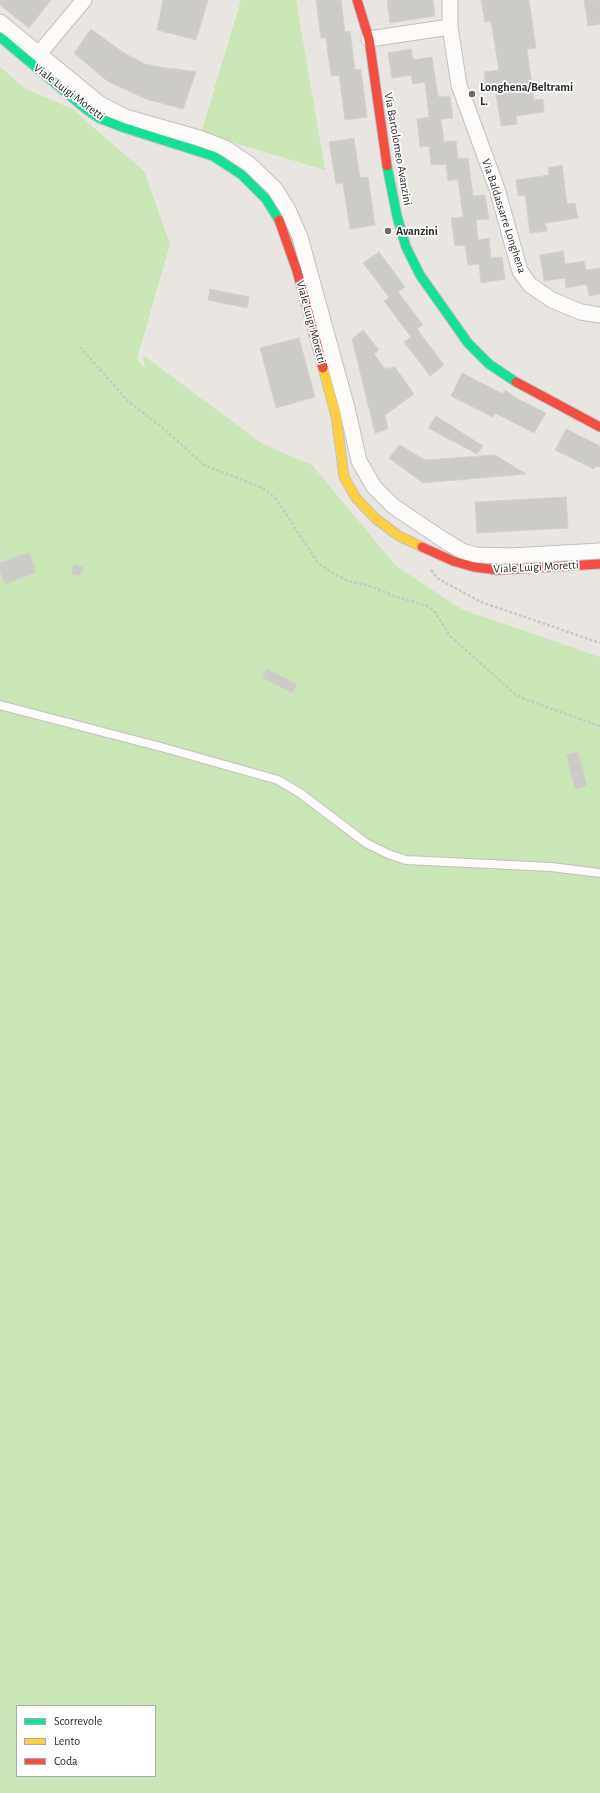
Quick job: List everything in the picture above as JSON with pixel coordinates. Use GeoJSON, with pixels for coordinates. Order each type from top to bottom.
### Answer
{"type":"FeatureCollection","features":[{"type":"Feature","properties":{"kind":"street"},"geometry":{"type":"LineString","coordinates":[[34,58],[84,0]]}},
{"type":"Feature","properties":{"kind":"street","name":"Via Bartolomeo Avanzini"},"geometry":{"type":"LineString","coordinates":[[357,0],[369,39],[386,160],[397,216],[406,247],[420,275],[461,334],[474,350],[485,360],[524,388],[600,427]]}},
{"type":"Feature","properties":{"kind":"street","name":"Via Baldassarre Longhena"},"geometry":{"type":"LineString","coordinates":[[450,0],[450,27],[459,84],[497,189],[515,259],[523,277],[535,290],[552,300],[581,312],[600,315]]}},
{"type":"Feature","properties":{"kind":"street","name":"Viale Luigi Moretti"},"geometry":{"type":"LineString","coordinates":[[0,22],[86,109],[99,118],[122,127],[213,156],[242,175],[266,199],[282,225],[297,271],[336,416],[343,472],[356,498],[376,519],[399,536],[457,562],[483,569],[504,570],[600,564]]}},
{"type":"Feature","properties":{"kind":"street"},"geometry":{"type":"LineString","coordinates":[[369,39],[450,27]]}},
{"type":"Feature","properties":{"kind":"street","name":"Viale Luigi Moretti"},"geometry":{"type":"LineString","coordinates":[[0,37],[34,58],[106,108],[125,117],[199,138],[218,145],[249,164],[275,189],[288,210],[300,237],[347,408],[359,462],[368,478],[380,494],[401,513],[458,548],[481,556],[511,556],[600,551]]}},
{"type":"Feature","properties":{"kind":"street"},"geometry":{"type":"LineString","coordinates":[[343,472],[377,511],[396,526],[411,534],[426,529]]}},
{"type":"Feature","properties":{"kind":"lane"},"geometry":{"type":"LineString","coordinates":[[0,705],[161,747],[278,780],[300,793],[366,843],[388,854],[406,860],[551,867],[600,873]]}},
{"type":"Feature","properties":{"kind":"path"},"geometry":{"type":"LineString","coordinates":[[80,347],[128,401],[165,430],[204,464],[263,488],[277,500],[318,563],[348,581],[366,584],[394,596],[427,606],[435,612],[450,636],[514,694],[600,726]]}},
{"type":"Feature","properties":{"kind":"path"},"geometry":{"type":"LineString","coordinates":[[430,550],[429,565],[437,578],[464,594],[531,621],[600,643]]}},
{"type":"Feature","properties":{"kind":"green space"},"geometry":{"type":"Polygon","coordinates":[[[241,0],[296,0],[325,170],[201,133],[241,0]]]}},
{"type":"Feature","properties":{"kind":"green space"},"geometry":{"type":"Polygon","coordinates":[[[0,67],[26,89],[72,109],[144,171],[170,244],[137,359],[145,368],[143,355],[261,443],[312,465],[396,566],[461,609],[600,657],[600,1793],[0,1793],[0,67]]]}},
{"type":"Feature","properties":{"kind":"building"},"geometry":{"type":"Polygon","coordinates":[[[0,0],[51,0],[29,28],[0,5],[0,0]]]}},
{"type":"Feature","properties":{"kind":"building"},"geometry":{"type":"Polygon","coordinates":[[[163,0],[208,0],[196,40],[157,30],[163,0]]]}},
{"type":"Feature","properties":{"kind":"building"},"geometry":{"type":"Polygon","coordinates":[[[316,0],[341,0],[345,32],[350,31],[355,70],[361,69],[367,117],[345,120],[339,75],[331,76],[326,38],[321,38],[316,0]]]}},
{"type":"Feature","properties":{"kind":"building"},"geometry":{"type":"Polygon","coordinates":[[[387,0],[433,0],[435,16],[390,23],[387,0]]]}},
{"type":"Feature","properties":{"kind":"building"},"geometry":{"type":"Polygon","coordinates":[[[481,0],[529,0],[536,48],[527,49],[534,100],[543,99],[544,112],[516,116],[517,124],[501,126],[495,88],[486,89],[484,72],[499,70],[491,21],[485,22],[481,0]]]}},
{"type":"Feature","properties":{"kind":"building"},"geometry":{"type":"Polygon","coordinates":[[[584,0],[600,0],[600,24],[588,26],[584,0]]]}},
{"type":"Feature","properties":{"kind":"building"},"geometry":{"type":"Polygon","coordinates":[[[91,29],[124,53],[145,64],[196,72],[183,109],[146,99],[107,81],[74,53],[91,29]]]}},
{"type":"Feature","properties":{"kind":"building"},"geometry":{"type":"Polygon","coordinates":[[[411,49],[413,60],[432,57],[438,97],[450,96],[453,118],[441,119],[444,142],[456,141],[458,159],[468,158],[473,196],[485,195],[489,219],[476,220],[478,240],[489,238],[491,258],[502,257],[505,279],[481,283],[479,264],[468,265],[465,245],[455,246],[451,218],[463,217],[458,179],[448,181],[446,164],[431,165],[429,146],[420,147],[417,119],[429,117],[425,82],[413,84],[411,75],[392,78],[388,53],[411,49]]]}},
{"type":"Feature","properties":{"kind":"building"},"geometry":{"type":"Polygon","coordinates":[[[354,138],[360,178],[368,177],[375,225],[350,229],[343,183],[336,184],[329,142],[354,138]]]}},
{"type":"Feature","properties":{"kind":"building"},"geometry":{"type":"Polygon","coordinates":[[[562,165],[567,204],[575,203],[578,218],[545,223],[547,231],[530,233],[525,195],[518,196],[516,180],[549,175],[548,168],[562,165]]]}},
{"type":"Feature","properties":{"kind":"building"},"geometry":{"type":"Polygon","coordinates":[[[563,251],[565,264],[584,261],[586,270],[600,268],[600,294],[589,296],[587,284],[566,288],[565,278],[544,281],[540,255],[563,251]]]}},
{"type":"Feature","properties":{"kind":"building"},"geometry":{"type":"Polygon","coordinates":[[[379,252],[405,287],[398,292],[423,325],[417,329],[444,365],[430,376],[404,342],[411,337],[384,301],[389,297],[363,263],[379,252]]]}},
{"type":"Feature","properties":{"kind":"building"},"geometry":{"type":"Polygon","coordinates":[[[210,289],[249,297],[247,308],[208,300],[210,289]]]}},
{"type":"Feature","properties":{"kind":"building"},"geometry":{"type":"Polygon","coordinates":[[[363,330],[379,350],[374,354],[385,369],[395,367],[414,394],[385,415],[388,429],[375,433],[352,339],[363,330]]]}},
{"type":"Feature","properties":{"kind":"building"},"geometry":{"type":"Polygon","coordinates":[[[299,338],[315,397],[276,408],[260,348],[299,338]]]}},
{"type":"Feature","properties":{"kind":"building"},"geometry":{"type":"Polygon","coordinates":[[[462,373],[503,394],[505,390],[518,399],[546,413],[534,433],[495,413],[493,417],[451,396],[462,373]]]}},
{"type":"Feature","properties":{"kind":"building"},"geometry":{"type":"Polygon","coordinates":[[[436,416],[483,446],[477,454],[428,428],[436,416]]]}},
{"type":"Feature","properties":{"kind":"building"},"geometry":{"type":"Polygon","coordinates":[[[566,429],[600,446],[600,467],[596,466],[594,469],[555,450],[566,429]]]}},
{"type":"Feature","properties":{"kind":"building"},"geometry":{"type":"Polygon","coordinates":[[[400,445],[425,460],[495,455],[526,474],[423,483],[389,458],[400,445]]]}},
{"type":"Feature","properties":{"kind":"building"},"geometry":{"type":"Polygon","coordinates":[[[566,497],[568,528],[477,533],[475,502],[566,497]]]}},
{"type":"Feature","properties":{"kind":"building"},"geometry":{"type":"Polygon","coordinates":[[[29,552],[36,572],[5,584],[0,571],[0,563],[29,552]]]}},
{"type":"Feature","properties":{"kind":"building"},"geometry":{"type":"Polygon","coordinates":[[[74,564],[83,567],[80,576],[71,574],[74,564]]]}},
{"type":"Feature","properties":{"kind":"building"},"geometry":{"type":"Polygon","coordinates":[[[267,669],[297,684],[293,693],[262,678],[267,669]]]}},
{"type":"Feature","properties":{"kind":"building"},"geometry":{"type":"Polygon","coordinates":[[[578,752],[587,786],[575,789],[566,755],[578,752]]]}},
{"type":"Feature","properties":{"kind":"traffic: fast"},"geometry":{"type":"LineString","coordinates":[[0,37],[86,109],[99,118],[122,127],[213,156],[242,175],[266,199],[279,220]]}},
{"type":"Feature","properties":{"kind":"traffic: fast"},"geometry":{"type":"LineString","coordinates":[[387,166],[397,216],[406,247],[420,275],[468,343],[489,364],[516,382]]}},
{"type":"Feature","properties":{"kind":"traffic: slow"},"geometry":{"type":"LineString","coordinates":[[323,368],[336,416],[344,477],[356,498],[376,519],[399,536],[422,547]]}},
{"type":"Feature","properties":{"kind":"traffic: jam"},"geometry":{"type":"LineString","coordinates":[[357,0],[369,39],[387,166]]}},
{"type":"Feature","properties":{"kind":"traffic: jam"},"geometry":{"type":"LineString","coordinates":[[279,220],[297,271],[323,368]]}},
{"type":"Feature","properties":{"kind":"traffic: jam"},"geometry":{"type":"LineString","coordinates":[[516,382],[600,427]]}},
{"type":"Feature","properties":{"kind":"traffic: jam"},"geometry":{"type":"LineString","coordinates":[[422,547],[453,561],[474,567],[498,570],[600,564]]}},
{"type":"Feature","properties":{"kind":"place","name":"Longhena/Beltrami L."},"geometry":{"type":"Point","coordinates":[472,94]}},
{"type":"Feature","properties":{"kind":"place","name":"Avanzini"},"geometry":{"type":"Point","coordinates":[388,231]}}]}
